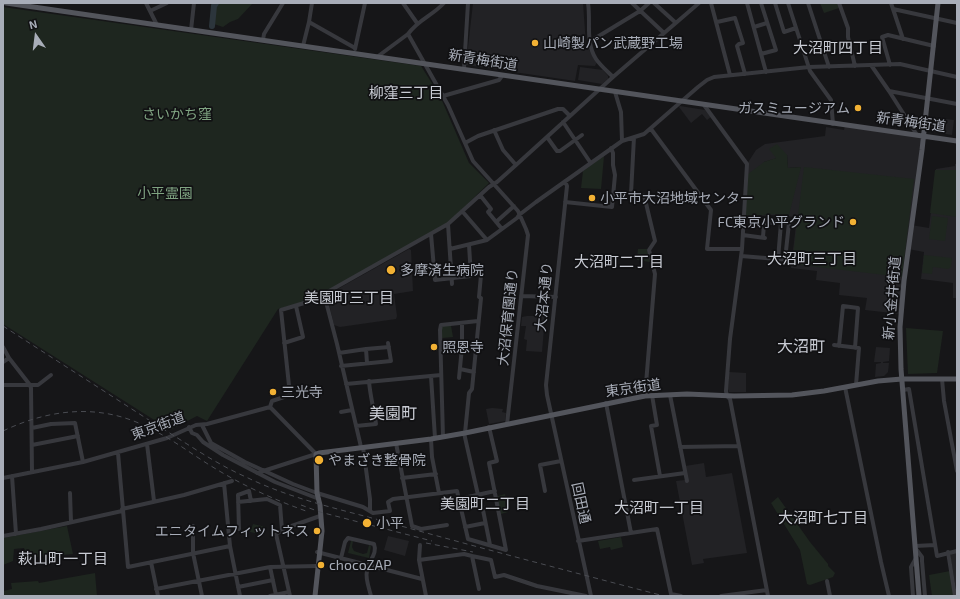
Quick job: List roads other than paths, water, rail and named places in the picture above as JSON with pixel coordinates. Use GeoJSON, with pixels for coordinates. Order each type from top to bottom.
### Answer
{"type":"FeatureCollection","features":[{"type":"Feature","properties":{"kind":"main road","name":"新青梅街道"},"geometry":{"type":"LineString","coordinates":[[6,3],[30,5],[157,25],[464,69],[502,76],[957,141]]}},
{"type":"Feature","properties":{"kind":"main road","name":"新小金井街道"},"geometry":{"type":"LineString","coordinates":[[919,596],[902,379],[900,314],[934,46],[938,3]]}},
{"type":"Feature","properties":{"kind":"main road","name":"東京街道"},"geometry":{"type":"LineString","coordinates":[[316,454],[443,437],[606,403],[652,395],[727,396],[799,394],[902,379],[957,379]]}},
{"type":"Feature","properties":{"kind":"main road"},"geometry":{"type":"LineString","coordinates":[[315,596],[318,552],[322,531],[318,496],[316,454]]}},
{"type":"Feature","properties":{"kind":"street"},"geometry":{"type":"LineString","coordinates":[[146,3],[157,25]]}},
{"type":"Feature","properties":{"kind":"street"},"geometry":{"type":"LineString","coordinates":[[150,11],[167,3]]}},
{"type":"Feature","properties":{"kind":"street"},"geometry":{"type":"LineString","coordinates":[[191,30],[194,3]]}},
{"type":"Feature","properties":{"kind":"street"},"geometry":{"type":"LineString","coordinates":[[263,40],[264,34],[283,3]]}},
{"type":"Feature","properties":{"kind":"street"},"geometry":{"type":"LineString","coordinates":[[303,46],[312,3]]}},
{"type":"Feature","properties":{"kind":"street"},"geometry":{"type":"LineString","coordinates":[[354,54],[365,3]]}},
{"type":"Feature","properties":{"kind":"street"},"geometry":{"type":"LineString","coordinates":[[403,3],[417,23]]}},
{"type":"Feature","properties":{"kind":"street"},"geometry":{"type":"LineString","coordinates":[[377,57],[408,34],[417,23],[438,10],[444,3]]}},
{"type":"Feature","properties":{"kind":"street"},"geometry":{"type":"LineString","coordinates":[[464,69],[468,3]]}},
{"type":"Feature","properties":{"kind":"street"},"geometry":{"type":"LineString","coordinates":[[588,3],[589,42],[596,60],[612,77]]}},
{"type":"Feature","properties":{"kind":"street"},"geometry":{"type":"LineString","coordinates":[[632,3],[664,33]]}},
{"type":"Feature","properties":{"kind":"street"},"geometry":{"type":"LineString","coordinates":[[589,42],[640,11],[649,3]]}},
{"type":"Feature","properties":{"kind":"street"},"geometry":{"type":"LineString","coordinates":[[654,3],[676,23]]}},
{"type":"Feature","properties":{"kind":"street"},"geometry":{"type":"LineString","coordinates":[[257,473],[316,454],[270,406],[272,401],[290,395],[280,310],[324,296],[324,294],[448,224],[516,165],[612,77],[699,3]]}},
{"type":"Feature","properties":{"kind":"street"},"geometry":{"type":"LineString","coordinates":[[712,3],[730,75]]}},
{"type":"Feature","properties":{"kind":"street"},"geometry":{"type":"LineString","coordinates":[[747,3],[766,72]]}},
{"type":"Feature","properties":{"kind":"street"},"geometry":{"type":"LineString","coordinates":[[761,3],[776,50],[761,54]]}},
{"type":"Feature","properties":{"kind":"street"},"geometry":{"type":"LineString","coordinates":[[775,3],[784,32],[796,28]]}},
{"type":"Feature","properties":{"kind":"street"},"geometry":{"type":"LineString","coordinates":[[788,3],[810,71],[831,100],[834,124]]}},
{"type":"Feature","properties":{"kind":"street"},"geometry":{"type":"LineString","coordinates":[[808,3],[829,67]]}},
{"type":"Feature","properties":{"kind":"street"},"geometry":{"type":"LineString","coordinates":[[839,3],[848,28],[848,37],[855,66]]}},
{"type":"Feature","properties":{"kind":"street"},"geometry":{"type":"LineString","coordinates":[[891,3],[903,39]]}},
{"type":"Feature","properties":{"kind":"street"},"geometry":{"type":"LineString","coordinates":[[893,9],[957,23]]}},
{"type":"Feature","properties":{"kind":"street"},"geometry":{"type":"LineString","coordinates":[[717,22],[735,18],[743,43],[739,44],[738,46],[745,74]]}},
{"type":"Feature","properties":{"kind":"street"},"geometry":{"type":"LineString","coordinates":[[309,22],[355,48]]}},
{"type":"Feature","properties":{"kind":"street"},"geometry":{"type":"LineString","coordinates":[[754,27],[768,23]]}},
{"type":"Feature","properties":{"kind":"street","name":"大沼保育園通り"},"geometry":{"type":"LineString","coordinates":[[408,34],[443,96],[473,161],[514,206],[526,229],[528,238],[507,424]]}},
{"type":"Feature","properties":{"kind":"street"},"geometry":{"type":"LineString","coordinates":[[890,64],[882,37],[888,35],[934,46]]}},
{"type":"Feature","properties":{"kind":"street"},"geometry":{"type":"LineString","coordinates":[[450,249],[487,240],[590,162],[622,141],[644,134],[651,129],[682,101],[714,77],[809,67],[900,64],[957,77]]}},
{"type":"Feature","properties":{"kind":"street"},"geometry":{"type":"LineString","coordinates":[[871,65],[917,135]]}},
{"type":"Feature","properties":{"kind":"street"},"geometry":{"type":"LineString","coordinates":[[443,96],[500,80],[502,76]]}},
{"type":"Feature","properties":{"kind":"street"},"geometry":{"type":"LineString","coordinates":[[889,91],[957,104]]}},
{"type":"Feature","properties":{"kind":"street"},"geometry":{"type":"LineString","coordinates":[[615,92],[621,112],[622,141]]}},
{"type":"Feature","properties":{"kind":"street"},"geometry":{"type":"LineString","coordinates":[[704,105],[747,164],[742,249],[730,338],[726,391],[727,396],[730,399],[768,596]]}},
{"type":"Feature","properties":{"kind":"street"},"geometry":{"type":"LineString","coordinates":[[465,143],[494,130],[558,109],[563,109],[570,116]]}},
{"type":"Feature","properties":{"kind":"street"},"geometry":{"type":"LineString","coordinates":[[563,122],[590,162]]}},
{"type":"Feature","properties":{"kind":"street"},"geometry":{"type":"LineString","coordinates":[[651,129],[711,210],[707,249],[742,249]]}},
{"type":"Feature","properties":{"kind":"street"},"geometry":{"type":"LineString","coordinates":[[494,130],[503,150],[516,165]]}},
{"type":"Feature","properties":{"kind":"street"},"geometry":{"type":"LineString","coordinates":[[558,151],[582,136]]}},
{"type":"Feature","properties":{"kind":"street"},"geometry":{"type":"LineString","coordinates":[[547,137],[561,155]]}},
{"type":"Feature","properties":{"kind":"street"},"geometry":{"type":"LineString","coordinates":[[634,137],[631,194],[644,195],[655,241],[649,250],[655,274],[645,396]]}},
{"type":"Feature","properties":{"kind":"street"},"geometry":{"type":"LineString","coordinates":[[565,202],[612,207],[615,175],[612,164],[612,148]]}},
{"type":"Feature","properties":{"kind":"street","name":"大沼本通り"},"geometry":{"type":"LineString","coordinates":[[550,415],[546,385],[567,186],[565,181]]}},
{"type":"Feature","properties":{"kind":"street"},"geometry":{"type":"LineString","coordinates":[[480,195],[491,209],[488,212],[502,229]]}},
{"type":"Feature","properties":{"kind":"street"},"geometry":{"type":"LineString","coordinates":[[496,222],[514,206]]}},
{"type":"Feature","properties":{"kind":"street"},"geometry":{"type":"LineString","coordinates":[[462,211],[487,240]]}},
{"type":"Feature","properties":{"kind":"street"},"geometry":{"type":"LineString","coordinates":[[741,256],[788,260],[789,223],[774,222],[764,224],[764,237],[743,235]]}},
{"type":"Feature","properties":{"kind":"street"},"geometry":{"type":"LineString","coordinates":[[778,259],[781,223]]}},
{"type":"Feature","properties":{"kind":"street"},"geometry":{"type":"LineString","coordinates":[[448,224],[452,284]]}},
{"type":"Feature","properties":{"kind":"street"},"geometry":{"type":"LineString","coordinates":[[431,234],[435,280],[471,276],[469,245]]}},
{"type":"Feature","properties":{"kind":"street"},"geometry":{"type":"LineString","coordinates":[[481,275],[479,297],[481,298],[474,372],[472,389],[469,393],[465,433],[490,545]]}},
{"type":"Feature","properties":{"kind":"street"},"geometry":{"type":"LineString","coordinates":[[324,296],[362,447],[370,499],[370,510]]}},
{"type":"Feature","properties":{"kind":"street"},"geometry":{"type":"LineString","coordinates":[[522,296],[556,297]]}},
{"type":"Feature","properties":{"kind":"street"},"geometry":{"type":"LineString","coordinates":[[284,343],[303,337],[296,306]]}},
{"type":"Feature","properties":{"kind":"street"},"geometry":{"type":"LineString","coordinates":[[839,346],[843,306],[858,308],[855,348]]}},
{"type":"Feature","properties":{"kind":"street"},"geometry":{"type":"LineString","coordinates":[[443,437],[441,325],[462,324],[478,321]]}},
{"type":"Feature","properties":{"kind":"street"},"geometry":{"type":"LineString","coordinates":[[459,378],[462,324]]}},
{"type":"Feature","properties":{"kind":"street"},"geometry":{"type":"LineString","coordinates":[[339,352],[388,345],[391,361],[341,366]]}},
{"type":"Feature","properties":{"kind":"street"},"geometry":{"type":"LineString","coordinates":[[834,345],[859,348],[855,380],[856,385]]}},
{"type":"Feature","properties":{"kind":"street"},"geometry":{"type":"LineString","coordinates":[[3,346],[9,358],[30,384],[32,398],[32,472]]}},
{"type":"Feature","properties":{"kind":"street"},"geometry":{"type":"LineString","coordinates":[[366,349],[368,363]]}},
{"type":"Feature","properties":{"kind":"street"},"geometry":{"type":"LineString","coordinates":[[3,362],[9,358]]}},
{"type":"Feature","properties":{"kind":"street"},"geometry":{"type":"LineString","coordinates":[[460,369],[474,372]]}},
{"type":"Feature","properties":{"kind":"street"},"geometry":{"type":"LineString","coordinates":[[3,385],[38,385],[51,375]]}},
{"type":"Feature","properties":{"kind":"street"},"geometry":{"type":"LineString","coordinates":[[346,384],[441,375]]}},
{"type":"Feature","properties":{"kind":"street"},"geometry":{"type":"LineString","coordinates":[[430,376],[433,438],[432,457],[439,493]]}},
{"type":"Feature","properties":{"kind":"street"},"geometry":{"type":"LineString","coordinates":[[942,379],[944,401],[957,470]]}},
{"type":"Feature","properties":{"kind":"street"},"geometry":{"type":"LineString","coordinates":[[356,426],[376,424],[375,413],[370,397],[369,381]]}},
{"type":"Feature","properties":{"kind":"street"},"geometry":{"type":"LineString","coordinates":[[845,387],[880,556],[890,596]]}},
{"type":"Feature","properties":{"kind":"street"},"geometry":{"type":"LineString","coordinates":[[903,390],[909,389],[937,556],[948,552],[957,551]]}},
{"type":"Feature","properties":{"kind":"street"},"geometry":{"type":"LineString","coordinates":[[652,395],[657,425],[651,426],[660,476]]}},
{"type":"Feature","properties":{"kind":"street"},"geometry":{"type":"LineString","coordinates":[[670,395],[687,481]]}},
{"type":"Feature","properties":{"kind":"street"},"geometry":{"type":"LineString","coordinates":[[606,403],[631,533]]}},
{"type":"Feature","properties":{"kind":"street","name":"東京街道"},"geometry":{"type":"LineString","coordinates":[[3,478],[83,462],[118,453],[166,438],[189,428],[270,406]]}},
{"type":"Feature","properties":{"kind":"street"},"geometry":{"type":"LineString","coordinates":[[342,412],[352,410]]}},
{"type":"Feature","properties":{"kind":"street","name":"回田通"},"geometry":{"type":"LineString","coordinates":[[550,415],[591,596]]}},
{"type":"Feature","properties":{"kind":"street"},"geometry":{"type":"LineString","coordinates":[[32,428],[51,424],[74,423],[83,462]]}},
{"type":"Feature","properties":{"kind":"street"},"geometry":{"type":"LineString","coordinates":[[202,425],[211,443],[264,471],[318,496]]}},
{"type":"Feature","properties":{"kind":"street"},"geometry":{"type":"LineString","coordinates":[[189,428],[192,432],[198,435],[202,442],[257,473],[318,496],[363,507],[373,513],[390,511],[388,502],[393,499],[457,491],[468,539],[506,550],[489,463],[497,461],[490,427]]}},
{"type":"Feature","properties":{"kind":"street"},"geometry":{"type":"LineString","coordinates":[[32,445],[78,436]]}},
{"type":"Feature","properties":{"kind":"street"},"geometry":{"type":"LineString","coordinates":[[396,443],[412,526],[421,529],[447,525]]}},
{"type":"Feature","properties":{"kind":"street"},"geometry":{"type":"LineString","coordinates":[[147,444],[154,501]]}},
{"type":"Feature","properties":{"kind":"street"},"geometry":{"type":"LineString","coordinates":[[680,447],[739,446]]}},
{"type":"Feature","properties":{"kind":"street"},"geometry":{"type":"LineString","coordinates":[[118,453],[128,567],[230,546]]}},
{"type":"Feature","properties":{"kind":"street"},"geometry":{"type":"LineString","coordinates":[[546,491],[540,465],[561,461]]}},
{"type":"Feature","properties":{"kind":"street"},"geometry":{"type":"LineString","coordinates":[[634,480],[685,473]]}},
{"type":"Feature","properties":{"kind":"street"},"geometry":{"type":"LineString","coordinates":[[402,478],[436,474]]}},
{"type":"Feature","properties":{"kind":"street"},"geometry":{"type":"LineString","coordinates":[[12,476],[16,534]]}},
{"type":"Feature","properties":{"kind":"street"},"geometry":{"type":"LineString","coordinates":[[3,536],[122,510],[232,481]]}},
{"type":"Feature","properties":{"kind":"street"},"geometry":{"type":"LineString","coordinates":[[224,483],[230,546],[240,596]]}},
{"type":"Feature","properties":{"kind":"street"},"geometry":{"type":"LineString","coordinates":[[239,529],[238,494],[249,491],[251,501]]}},
{"type":"Feature","properties":{"kind":"street"},"geometry":{"type":"LineString","coordinates":[[459,499],[495,491]]}},
{"type":"Feature","properties":{"kind":"street"},"geometry":{"type":"LineString","coordinates":[[70,493],[71,522]]}},
{"type":"Feature","properties":{"kind":"street"},"geometry":{"type":"LineString","coordinates":[[238,502],[268,499],[280,505],[282,530]]}},
{"type":"Feature","properties":{"kind":"street"},"geometry":{"type":"LineString","coordinates":[[270,596],[290,594],[276,534],[282,530],[320,516]]}},
{"type":"Feature","properties":{"kind":"street"},"geometry":{"type":"LineString","coordinates":[[465,527],[485,523]]}},
{"type":"Feature","properties":{"kind":"street"},"geometry":{"type":"LineString","coordinates":[[193,526],[193,553],[202,596]]}},
{"type":"Feature","properties":{"kind":"street"},"geometry":{"type":"LineString","coordinates":[[578,541],[657,529],[671,594],[681,596]]}},
{"type":"Feature","properties":{"kind":"street"},"geometry":{"type":"LineString","coordinates":[[341,558],[345,542],[348,538],[374,544],[375,548],[372,560],[368,565],[366,575],[371,596]]}},
{"type":"Feature","properties":{"kind":"street"},"geometry":{"type":"LineString","coordinates":[[925,596],[922,557],[916,548],[935,544]]}},
{"type":"Feature","properties":{"kind":"street"},"geometry":{"type":"LineString","coordinates":[[420,545],[418,560],[426,596]]}},
{"type":"Feature","properties":{"kind":"street"},"geometry":{"type":"LineString","coordinates":[[318,552],[422,579]]}},
{"type":"Feature","properties":{"kind":"street"},"geometry":{"type":"LineString","coordinates":[[948,552],[955,596]]}},
{"type":"Feature","properties":{"kind":"street"},"geometry":{"type":"LineString","coordinates":[[418,560],[464,554],[491,560],[495,577],[504,575],[538,586],[586,596]]}},
{"type":"Feature","properties":{"kind":"street"},"geometry":{"type":"LineString","coordinates":[[472,556],[479,589]]}},
{"type":"Feature","properties":{"kind":"street"},"geometry":{"type":"LineString","coordinates":[[913,596],[911,566],[916,558]]}},
{"type":"Feature","properties":{"kind":"street"},"geometry":{"type":"LineString","coordinates":[[151,562],[158,596]]}},
{"type":"Feature","properties":{"kind":"street"},"geometry":{"type":"LineString","coordinates":[[156,589],[270,566],[317,566]]}},
{"type":"Feature","properties":{"kind":"street"},"geometry":{"type":"LineString","coordinates":[[270,566],[276,595]]}},
{"type":"Feature","properties":{"kind":"street"},"geometry":{"type":"LineString","coordinates":[[238,587],[273,580]]}},
{"type":"Feature","properties":{"kind":"street"},"geometry":{"type":"LineString","coordinates":[[827,581],[830,596]]}},
{"type":"Feature","properties":{"kind":"street"},"geometry":{"type":"LineString","coordinates":[[721,596],[767,590]]}},
{"type":"Feature","properties":{"kind":"waterway"},"geometry":{"type":"LineString","coordinates":[[212,26],[214,6],[216,3]]}},
{"type":"Feature","properties":{"kind":"railway"},"geometry":{"type":"LineString","coordinates":[[3,326],[200,452],[234,471],[284,493],[322,505],[499,553],[664,596]]}},
{"type":"Feature","properties":{"kind":"railway"},"geometry":{"type":"LineString","coordinates":[[3,431],[21,423],[58,413],[96,412],[114,415],[133,421],[159,433],[216,469],[249,487],[306,511]]}},
{"type":"Feature","properties":{"kind":"railway"},"geometry":{"type":"LineString","coordinates":[[301,505],[320,512],[432,541]]}},
{"type":"Feature","properties":{"kind":"railway"},"geometry":{"type":"LineString","coordinates":[[426,543],[473,552]]}},
{"type":"Feature","properties":{"kind":"place","name":"山崎製パン武蔵野工場"},"geometry":{"type":"Point","coordinates":[535,43]}},
{"type":"Feature","properties":{"kind":"place","name":"ガスミュージアム"},"geometry":{"type":"Point","coordinates":[858,108]}},
{"type":"Feature","properties":{"kind":"place","name":"小平市大沼地域センター"},"geometry":{"type":"Point","coordinates":[592,198]}},
{"type":"Feature","properties":{"kind":"place","name":"FC東京小平グランド"},"geometry":{"type":"Point","coordinates":[853,222]}},
{"type":"Feature","properties":{"kind":"place","name":"多摩済生病院"},"geometry":{"type":"Point","coordinates":[391,270]}},
{"type":"Feature","properties":{"kind":"place","name":"照恩寺"},"geometry":{"type":"Point","coordinates":[434,347]}},
{"type":"Feature","properties":{"kind":"place","name":"三光寺"},"geometry":{"type":"Point","coordinates":[273,392]}},
{"type":"Feature","properties":{"kind":"place","name":"やまざき整骨院"},"geometry":{"type":"Point","coordinates":[319,460]}},
{"type":"Feature","properties":{"kind":"place","name":"小平"},"geometry":{"type":"Point","coordinates":[367,523]}},
{"type":"Feature","properties":{"kind":"place","name":"エニタイムフィットネス"},"geometry":{"type":"Point","coordinates":[317,531]}},
{"type":"Feature","properties":{"kind":"place","name":"chocoZAP"},"geometry":{"type":"Point","coordinates":[321,565]}},
{"type":"Feature","properties":{"kind":"district","name":"大沼町四丁目"},"geometry":{"type":"Point","coordinates":[838,48]}},
{"type":"Feature","properties":{"kind":"district","name":"柳窪三丁目"},"geometry":{"type":"Point","coordinates":[406,93]}},
{"type":"Feature","properties":{"kind":"district","name":"大沼町三丁目"},"geometry":{"type":"Point","coordinates":[812,259]}},
{"type":"Feature","properties":{"kind":"district","name":"大沼町二丁目"},"geometry":{"type":"Point","coordinates":[619,262]}},
{"type":"Feature","properties":{"kind":"district","name":"美園町三丁目"},"geometry":{"type":"Point","coordinates":[349,298]}},
{"type":"Feature","properties":{"kind":"district","name":"大沼町"},"geometry":{"type":"Point","coordinates":[801,347]}},
{"type":"Feature","properties":{"kind":"district","name":"美園町"},"geometry":{"type":"Point","coordinates":[393,414]}},
{"type":"Feature","properties":{"kind":"district","name":"美園町二丁目"},"geometry":{"type":"Point","coordinates":[485,504]}},
{"type":"Feature","properties":{"kind":"district","name":"大沼町一丁目"},"geometry":{"type":"Point","coordinates":[659,508]}},
{"type":"Feature","properties":{"kind":"district","name":"大沼町七丁目"},"geometry":{"type":"Point","coordinates":[823,518]}},
{"type":"Feature","properties":{"kind":"district","name":"萩山町一丁目"},"geometry":{"type":"Point","coordinates":[63,559]}},
{"type":"Feature","properties":{"kind":"park label","name":"さいかち窪"},"geometry":{"type":"Point","coordinates":[177,114]}},
{"type":"Feature","properties":{"kind":"park label","name":"小平霊園"},"geometry":{"type":"Point","coordinates":[165,193]}}]}
